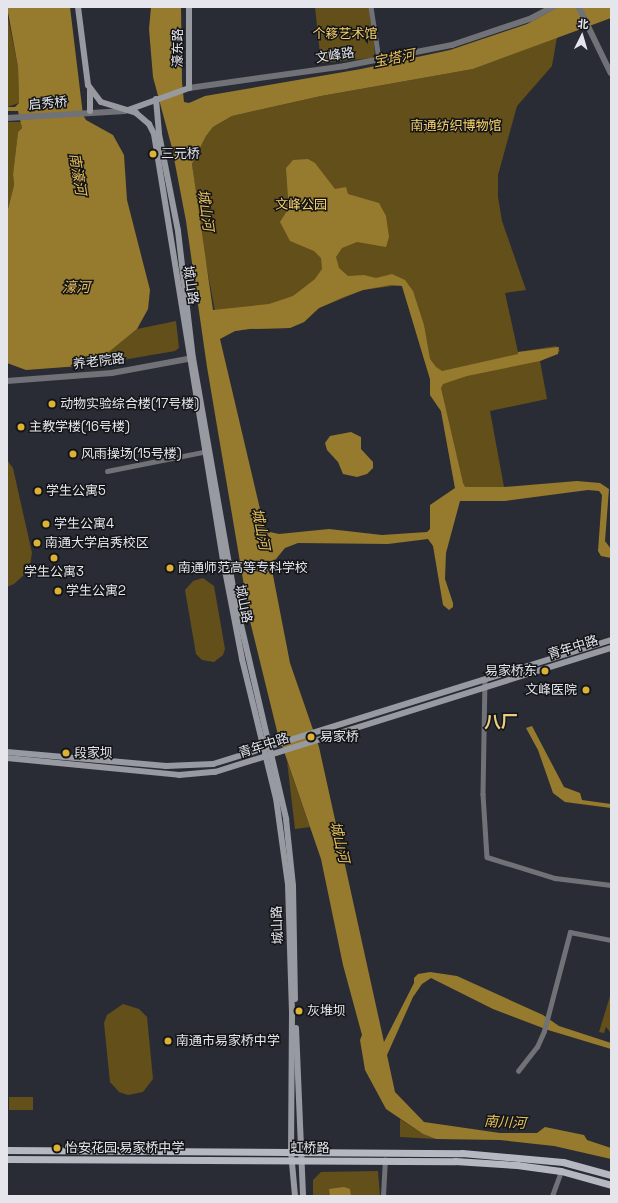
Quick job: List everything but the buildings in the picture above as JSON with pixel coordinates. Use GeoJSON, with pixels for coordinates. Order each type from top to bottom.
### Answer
{"type":"FeatureCollection","features":[{"type":"Feature","properties":{"kind":"main road"},"geometry":{"type":"LineString","coordinates":[[78,7],[88,85],[88,112]]}},
{"type":"Feature","properties":{"kind":"main road","name":"濠东路"},"geometry":{"type":"LineString","coordinates":[[186,89],[189,7]]}},
{"type":"Feature","properties":{"kind":"main road","name":"城山路"},"geometry":{"type":"LineString","coordinates":[[88,85],[101,102],[136,113],[144,118],[154,134],[191,358],[235,599],[286,819],[293,886],[299,1160],[303,1196]]}},
{"type":"Feature","properties":{"kind":"main road"},"geometry":{"type":"LineString","coordinates":[[126,111],[150,104],[157,99],[186,89]]}},
{"type":"Feature","properties":{"kind":"main road","name":"城山路"},"geometry":{"type":"LineString","coordinates":[[157,99],[159,134],[178,231],[191,358],[204,452],[242,659],[281,822],[288,885],[292,1019],[291,1160],[295,1196]]}},
{"type":"Feature","properties":{"kind":"main road","name":"青年中路"},"geometry":{"type":"LineString","coordinates":[[7,752],[187,767],[213,764],[318,733],[611,640]]}},
{"type":"Feature","properties":{"kind":"main road","name":"青年中路"},"geometry":{"type":"LineString","coordinates":[[7,758],[179,775],[215,772],[611,648]]}},
{"type":"Feature","properties":{"kind":"main road","name":"虹桥路"},"geometry":{"type":"LineString","coordinates":[[7,1150],[299,1152],[517,1156],[564,1162],[611,1175]]}},
{"type":"Feature","properties":{"kind":"main road","name":"虹桥路"},"geometry":{"type":"LineString","coordinates":[[7,1159],[385,1160],[509,1164],[561,1171],[611,1185]]}},
{"type":"Feature","properties":{"kind":"street"},"geometry":{"type":"LineString","coordinates":[[371,7],[379,59]]}},
{"type":"Feature","properties":{"kind":"street","name":"文峰路"},"geometry":{"type":"LineString","coordinates":[[186,89],[379,59],[452,45],[532,18],[553,7]]}},
{"type":"Feature","properties":{"kind":"street"},"geometry":{"type":"LineString","coordinates":[[579,7],[611,73]]}},
{"type":"Feature","properties":{"kind":"street","name":"启秀桥"},"geometry":{"type":"LineString","coordinates":[[9,118],[88,112],[126,111]]}},
{"type":"Feature","properties":{"kind":"street","name":"养老院路"},"geometry":{"type":"LineString","coordinates":[[7,381],[112,373],[191,358]]}},
{"type":"Feature","properties":{"kind":"street"},"geometry":{"type":"LineString","coordinates":[[107,472],[204,452]]}},
{"type":"Feature","properties":{"kind":"street"},"geometry":{"type":"LineString","coordinates":[[485,679],[483,794],[487,858],[555,878],[611,886]]}},
{"type":"Feature","properties":{"kind":"street"},"geometry":{"type":"LineString","coordinates":[[518,1070],[537,1047],[544,1031],[570,932],[611,940]]}},
{"type":"Feature","properties":{"kind":"street"},"geometry":{"type":"LineString","coordinates":[[383,1196],[385,1160]]}},
{"type":"Feature","properties":{"kind":"street"},"geometry":{"type":"LineString","coordinates":[[552,1196],[561,1171]]}},
{"type":"Feature","properties":{"kind":"green space","name":"个簃艺术馆"},"geometry":{"type":"Polygon","coordinates":[[[315,7],[369,7],[375,53],[372,58],[321,63],[315,7]]]}},
{"type":"Feature","properties":{"kind":"green space","name":"文峰公园"},"geometry":{"type":"Polygon","coordinates":[[[557,37],[552,66],[517,106],[498,175],[498,197],[502,221],[526,290],[505,293],[518,352],[556,346],[560,351],[540,361],[547,399],[490,411],[504,487],[455,488],[441,411],[430,395],[430,379],[402,286],[363,290],[319,308],[304,322],[290,328],[249,329],[235,331],[220,338],[202,242],[192,164],[206,136],[213,127],[232,116],[321,96],[473,69],[557,37]]]}},
{"type":"Feature","properties":{"kind":"green space"},"geometry":{"type":"Polygon","coordinates":[[[176,321],[179,348],[175,351],[93,365],[137,329],[176,321]]]}},
{"type":"Feature","properties":{"kind":"green space"},"geometry":{"type":"Polygon","coordinates":[[[7,460],[13,468],[32,553],[30,565],[25,574],[14,584],[7,587],[7,460]]]}},
{"type":"Feature","properties":{"kind":"green space"},"geometry":{"type":"Polygon","coordinates":[[[203,578],[214,586],[225,649],[223,655],[214,662],[202,660],[196,654],[185,590],[193,581],[203,578]]]}},
{"type":"Feature","properties":{"kind":"green space"},"geometry":{"type":"Polygon","coordinates":[[[287,761],[310,827],[295,829],[287,761]]]}},
{"type":"Feature","properties":{"kind":"green space"},"geometry":{"type":"Polygon","coordinates":[[[611,993],[611,1033],[606,1027],[604,1033],[599,1032],[611,993]]]}},
{"type":"Feature","properties":{"kind":"green space"},"geometry":{"type":"Polygon","coordinates":[[[123,1004],[139,1009],[147,1017],[153,1079],[143,1092],[128,1095],[119,1092],[110,1082],[104,1023],[107,1015],[123,1004]]]}},
{"type":"Feature","properties":{"kind":"green space"},"geometry":{"type":"Polygon","coordinates":[[[9,1097],[33,1097],[33,1110],[9,1110],[9,1097]]]}},
{"type":"Feature","properties":{"kind":"green space"},"geometry":{"type":"Polygon","coordinates":[[[400,1119],[423,1134],[436,1139],[400,1137],[400,1119]]]}},
{"type":"Feature","properties":{"kind":"green space"},"geometry":{"type":"Polygon","coordinates":[[[378,1171],[380,1196],[313,1196],[313,1180],[321,1172],[378,1171]]]}},
{"type":"Feature","properties":{"kind":"shaded area"},"geometry":{"type":"Polygon","coordinates":[[[7,13],[18,67],[19,103],[7,107],[7,13]]]}},
{"type":"Feature","properties":{"kind":"shaded area"},"geometry":{"type":"Polygon","coordinates":[[[7,122],[21,122],[22,128],[18,132],[13,174],[14,185],[7,213],[7,122]]]}},
{"type":"Feature","properties":{"kind":"water","name":"濠河"},"geometry":{"type":"Polygon","coordinates":[[[7,7],[70,7],[83,115],[86,120],[113,135],[124,155],[127,200],[150,290],[148,309],[137,329],[93,365],[26,370],[7,363],[7,213],[14,185],[13,174],[18,132],[22,128],[18,111],[7,111],[7,107],[15,107],[19,103],[18,67],[7,7]]]}},
{"type":"Feature","properties":{"kind":"water","name":"城山河"},"geometry":{"type":"Polygon","coordinates":[[[151,7],[181,7],[182,82],[184,102],[189,103],[205,96],[361,69],[450,50],[527,24],[558,7],[611,7],[611,18],[473,69],[321,96],[232,116],[213,127],[206,136],[192,164],[213,310],[269,304],[293,296],[315,279],[322,269],[321,258],[314,251],[290,241],[280,222],[287,211],[288,198],[286,168],[293,160],[308,159],[315,163],[335,189],[346,187],[348,194],[379,203],[386,216],[389,237],[386,247],[357,242],[342,248],[336,257],[339,268],[348,276],[364,275],[376,278],[392,274],[405,280],[413,291],[424,325],[430,359],[436,367],[442,371],[518,354],[518,352],[559,347],[558,354],[540,361],[467,376],[443,384],[441,388],[463,483],[465,487],[504,487],[577,481],[600,483],[609,489],[605,541],[611,549],[611,558],[601,556],[598,551],[602,495],[599,491],[588,490],[505,501],[460,501],[446,553],[445,579],[453,603],[453,607],[449,610],[443,605],[433,546],[428,539],[388,544],[298,543],[285,548],[271,565],[290,663],[319,747],[384,1042],[414,983],[414,978],[418,974],[430,972],[457,976],[543,1015],[559,1026],[611,1043],[611,1049],[548,1030],[493,1009],[431,978],[422,984],[413,997],[387,1055],[395,1092],[424,1122],[500,1133],[537,1133],[545,1127],[584,1135],[587,1140],[611,1148],[611,1159],[554,1146],[500,1140],[436,1139],[423,1134],[386,1109],[365,1070],[360,1040],[362,1035],[343,965],[321,859],[277,731],[250,621],[207,367],[186,221],[172,148],[153,77],[149,29],[151,7]],[[391,285],[363,290],[344,297],[319,308],[304,322],[290,328],[249,329],[235,331],[220,339],[264,526],[270,532],[279,534],[329,529],[382,535],[427,532],[430,529],[430,505],[455,488],[441,411],[430,395],[430,379],[402,286],[391,285]]]}},
{"type":"Feature","properties":{"kind":"water"},"geometry":{"type":"Polygon","coordinates":[[[351,432],[361,437],[361,449],[373,462],[373,468],[367,474],[357,477],[343,474],[338,462],[327,450],[325,443],[330,436],[351,432]]]}},
{"type":"Feature","properties":{"kind":"water"},"geometry":{"type":"Polygon","coordinates":[[[532,726],[564,787],[580,793],[582,800],[611,804],[611,808],[565,802],[553,793],[538,750],[526,728],[532,726]]]}},
{"type":"Feature","properties":{"kind":"water"},"geometry":{"type":"Polygon","coordinates":[[[344,1187],[350,1189],[351,1196],[330,1196],[329,1189],[344,1187]]]}},
{"type":"Feature","properties":{"kind":"place","name":"三元桥"},"geometry":{"type":"Point","coordinates":[153,154]}},
{"type":"Feature","properties":{"kind":"place","name":"动物实验综合楼(17号楼)"},"geometry":{"type":"Point","coordinates":[52,404]}},
{"type":"Feature","properties":{"kind":"place","name":"主教学楼(16号楼)"},"geometry":{"type":"Point","coordinates":[21,427]}},
{"type":"Feature","properties":{"kind":"place","name":"风雨操场(15号楼)"},"geometry":{"type":"Point","coordinates":[73,454]}},
{"type":"Feature","properties":{"kind":"place","name":"学生公寓5"},"geometry":{"type":"Point","coordinates":[38,491]}},
{"type":"Feature","properties":{"kind":"place","name":"学生公寓4"},"geometry":{"type":"Point","coordinates":[46,524]}},
{"type":"Feature","properties":{"kind":"place","name":"南通大学启秀校区"},"geometry":{"type":"Point","coordinates":[37,543]}},
{"type":"Feature","properties":{"kind":"place","name":"学生公寓3"},"geometry":{"type":"Point","coordinates":[54,558]}},
{"type":"Feature","properties":{"kind":"place","name":"南通师范高等专科学校"},"geometry":{"type":"Point","coordinates":[170,568]}},
{"type":"Feature","properties":{"kind":"place","name":"学生公寓2"},"geometry":{"type":"Point","coordinates":[58,591]}},
{"type":"Feature","properties":{"kind":"place","name":"易家桥东"},"geometry":{"type":"Point","coordinates":[545,671]}},
{"type":"Feature","properties":{"kind":"place","name":"文峰医院"},"geometry":{"type":"Point","coordinates":[586,690]}},
{"type":"Feature","properties":{"kind":"place","name":"易家桥"},"geometry":{"type":"Point","coordinates":[311,737]}},
{"type":"Feature","properties":{"kind":"place","name":"段家坝"},"geometry":{"type":"Point","coordinates":[66,753]}},
{"type":"Feature","properties":{"kind":"place","name":"灰堆坝"},"geometry":{"type":"Point","coordinates":[299,1011]}},
{"type":"Feature","properties":{"kind":"place","name":"南通市易家桥中学"},"geometry":{"type":"Point","coordinates":[168,1041]}},
{"type":"Feature","properties":{"kind":"place","name":"怡安花园·易家桥中学"},"geometry":{"type":"Point","coordinates":[57,1148]}},
{"type":"Feature","properties":{"kind":"district","name":"八厂"},"geometry":{"type":"Point","coordinates":[501,723]}},
{"type":"Feature","properties":{"kind":"water label","name":"宝塔河"},"geometry":{"type":"Point","coordinates":[394,58]}},
{"type":"Feature","properties":{"kind":"water label","name":"南濠河"},"geometry":{"type":"Point","coordinates":[78,174]}},
{"type":"Feature","properties":{"kind":"water label","name":"南川河"},"geometry":{"type":"Point","coordinates":[505,1122]}},
{"type":"Feature","properties":{"kind":"park label","name":"南通纺织博物馆"},"geometry":{"type":"Point","coordinates":[456,126]}}]}
